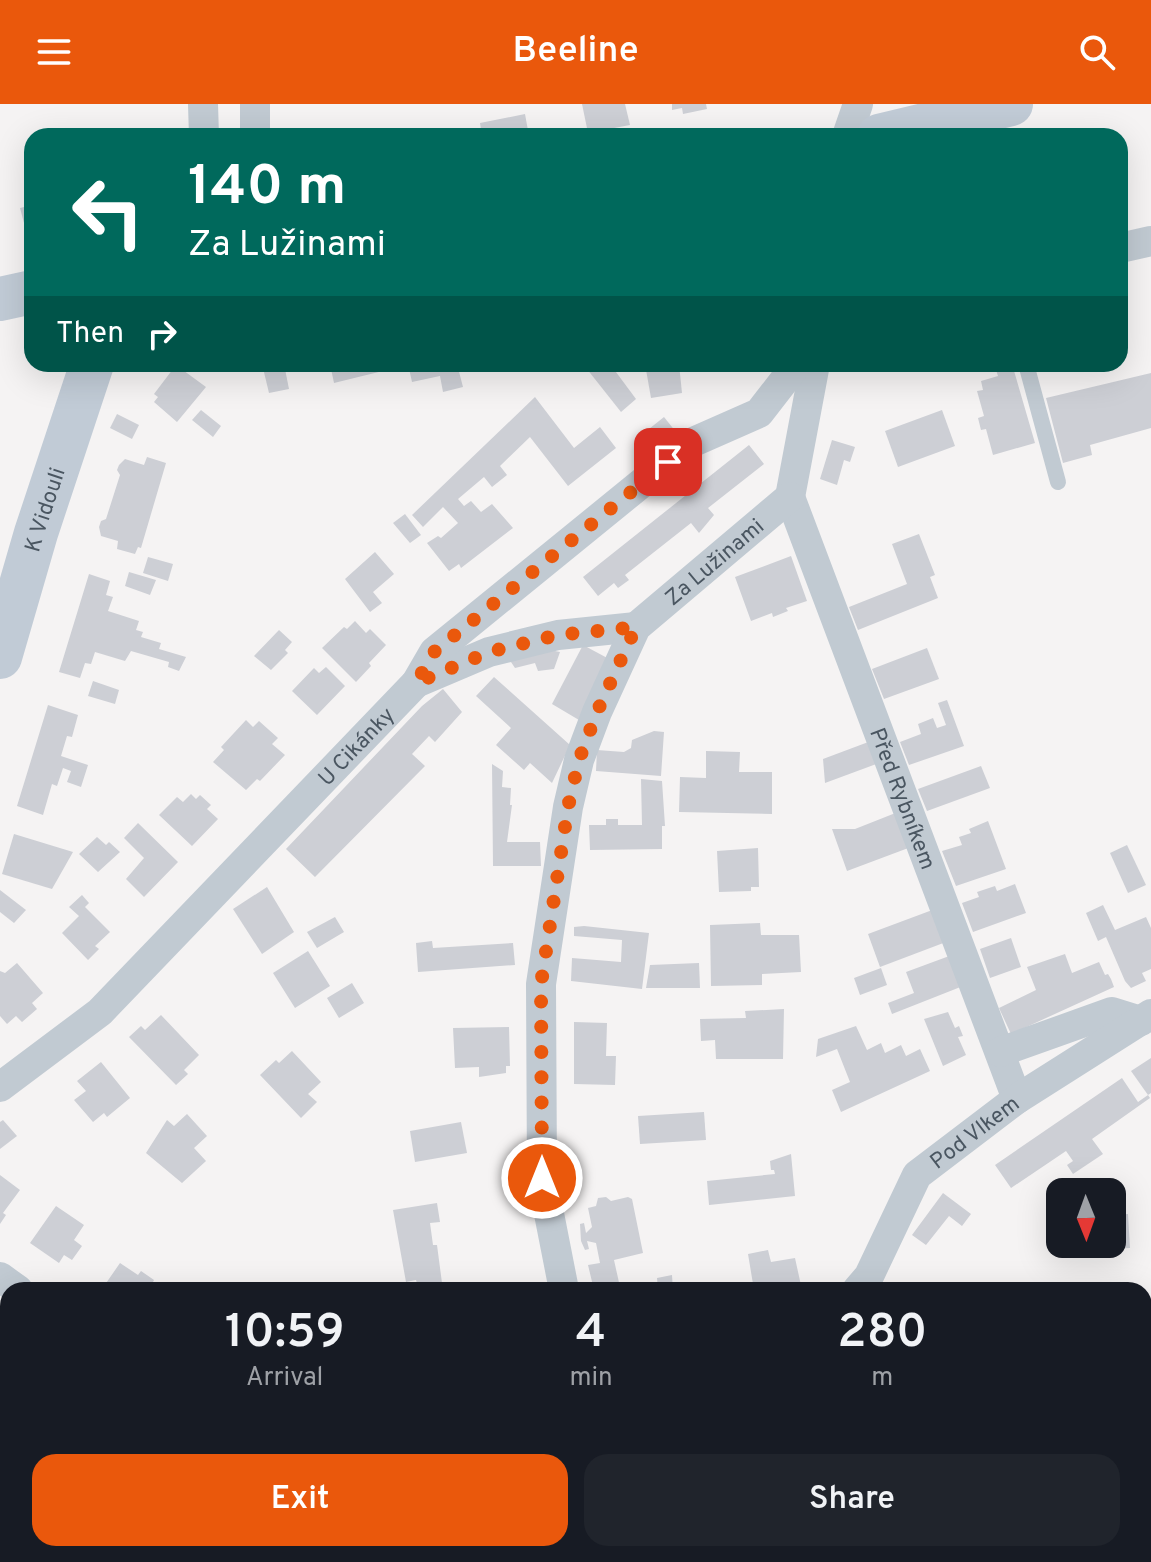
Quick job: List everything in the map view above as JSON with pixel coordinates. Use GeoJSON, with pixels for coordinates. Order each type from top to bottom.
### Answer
{"type":"FeatureCollection","features":[{"type":"Feature","properties":{"kind":"street"},"geometry":{"type":"LineString","coordinates":[[203,104],[204,128]]}},
{"type":"Feature","properties":{"kind":"street"},"geometry":{"type":"LineString","coordinates":[[255,104],[255,128]]}},
{"type":"Feature","properties":{"kind":"street"},"geometry":{"type":"LineString","coordinates":[[850,128],[858,104]]}},
{"type":"Feature","properties":{"kind":"street"},"geometry":{"type":"LineString","coordinates":[[912,128],[1011,104]]}},
{"type":"Feature","properties":{"kind":"street"},"geometry":{"type":"LineString","coordinates":[[1128,246],[1151,241]]}},
{"type":"Feature","properties":{"kind":"street"},"geometry":{"type":"LineString","coordinates":[[0,299],[24,294]]}},
{"type":"Feature","properties":{"kind":"street","name":"K Vidouli"},"geometry":{"type":"LineString","coordinates":[[0,657],[36,533],[89,372]]}},
{"type":"Feature","properties":{"kind":"street","name":"U Cikánky"},"geometry":{"type":"LineString","coordinates":[[0,1087],[100,1012],[416,683],[434,652],[691,443],[759,413],[791,372]]}},
{"type":"Feature","properties":{"kind":"street"},"geometry":{"type":"LineString","coordinates":[[790,497],[813,372]]}},
{"type":"Feature","properties":{"kind":"street","name":"Za Lužinami"},"geometry":{"type":"LineString","coordinates":[[562,1282],[542,1178],[541,984],[568,807],[579,760],[636,627],[790,497]]}},
{"type":"Feature","properties":{"kind":"street","name":"Před Rybníkem"},"geometry":{"type":"LineString","coordinates":[[790,497],[1017,1099]]}},
{"type":"Feature","properties":{"kind":"street"},"geometry":{"type":"LineString","coordinates":[[416,683],[489,652],[558,635],[636,627]]}},
{"type":"Feature","properties":{"kind":"street","name":"Pod Vlkem"},"geometry":{"type":"LineString","coordinates":[[1000,1052],[1112,1012],[1146,1017]]}},
{"type":"Feature","properties":{"kind":"street","name":"Pod Vlkem"},"geometry":{"type":"LineString","coordinates":[[864,1282],[917,1175],[1017,1099],[1146,1017]]}},
{"type":"Feature","properties":{"kind":"lane"},"geometry":{"type":"LineString","coordinates":[[1028,372],[1058,482]]}},
{"type":"Feature","properties":{"kind":"building"},"geometry":{"type":"Polygon","coordinates":[[[582,104],[625,104],[630,125],[587,128],[582,104]]]}},
{"type":"Feature","properties":{"kind":"building"},"geometry":{"type":"Polygon","coordinates":[[[672,104],[706,104],[707,109],[683,114],[682,108],[672,110],[672,104]]]}},
{"type":"Feature","properties":{"kind":"building"},"geometry":{"type":"Polygon","coordinates":[[[525,114],[528,128],[481,128],[480,123],[525,114]]]}},
{"type":"Feature","properties":{"kind":"building"},"geometry":{"type":"Polygon","coordinates":[[[171,372],[186,372],[206,387],[177,422],[154,402],[158,397],[154,394],[171,372]]]}},
{"type":"Feature","properties":{"kind":"building"},"geometry":{"type":"Polygon","coordinates":[[[264,372],[286,372],[289,389],[269,393],[264,372]]]}},
{"type":"Feature","properties":{"kind":"building"},"geometry":{"type":"Polygon","coordinates":[[[332,372],[379,372],[334,383],[332,372]]]}},
{"type":"Feature","properties":{"kind":"building"},"geometry":{"type":"Polygon","coordinates":[[[410,372],[459,372],[463,387],[443,392],[440,376],[412,382],[410,372]]]}},
{"type":"Feature","properties":{"kind":"building"},"geometry":{"type":"Polygon","coordinates":[[[589,372],[616,372],[636,399],[621,412],[589,372]]]}},
{"type":"Feature","properties":{"kind":"building"},"geometry":{"type":"Polygon","coordinates":[[[646,372],[680,372],[682,393],[651,398],[646,372]]]}},
{"type":"Feature","properties":{"kind":"building"},"geometry":{"type":"Polygon","coordinates":[[[997,372],[1014,372],[1035,443],[993,455],[986,429],[981,430],[978,418],[984,416],[977,391],[983,390],[981,381],[998,376],[997,372]]]}},
{"type":"Feature","properties":{"kind":"building"},"geometry":{"type":"Polygon","coordinates":[[[1151,373],[1151,428],[1090,445],[1092,455],[1063,463],[1046,398],[1151,373]]]}},
{"type":"Feature","properties":{"kind":"building"},"geometry":{"type":"Polygon","coordinates":[[[535,397],[574,448],[600,427],[616,448],[568,486],[530,437],[500,466],[507,475],[492,487],[484,477],[458,499],[464,506],[471,501],[481,512],[492,504],[513,528],[461,568],[459,564],[449,571],[427,543],[438,536],[441,538],[458,523],[443,507],[423,527],[412,515],[535,397]]]}},
{"type":"Feature","properties":{"kind":"building"},"geometry":{"type":"Polygon","coordinates":[[[201,410],[221,426],[213,437],[192,420],[201,410]]]}},
{"type":"Feature","properties":{"kind":"building"},"geometry":{"type":"Polygon","coordinates":[[[942,410],[955,446],[898,467],[885,431],[942,410]]]}},
{"type":"Feature","properties":{"kind":"building"},"geometry":{"type":"Polygon","coordinates":[[[117,414],[139,425],[132,439],[110,428],[117,414]]]}},
{"type":"Feature","properties":{"kind":"building"},"geometry":{"type":"Polygon","coordinates":[[[664,417],[680,437],[653,457],[639,437],[664,417]]]}},
{"type":"Feature","properties":{"kind":"building"},"geometry":{"type":"Polygon","coordinates":[[[832,440],[855,447],[850,462],[844,460],[837,485],[820,479],[832,440]]]}},
{"type":"Feature","properties":{"kind":"building"},"geometry":{"type":"Polygon","coordinates":[[[749,445],[764,464],[708,508],[714,515],[699,533],[691,523],[625,575],[629,580],[618,588],[614,583],[598,596],[583,577],[749,445]]]}},
{"type":"Feature","properties":{"kind":"building"},"geometry":{"type":"Polygon","coordinates":[[[147,457],[166,463],[141,548],[138,547],[135,554],[117,549],[118,541],[101,536],[99,527],[101,521],[106,519],[120,475],[117,470],[119,465],[125,459],[144,465],[147,457]]]}},
{"type":"Feature","properties":{"kind":"building"},"geometry":{"type":"Polygon","coordinates":[[[405,514],[421,535],[410,543],[393,523],[405,514]]]}},
{"type":"Feature","properties":{"kind":"building"},"geometry":{"type":"Polygon","coordinates":[[[919,534],[935,575],[930,577],[938,598],[858,630],[849,607],[907,584],[892,544],[919,534]]]}},
{"type":"Feature","properties":{"kind":"building"},"geometry":{"type":"Polygon","coordinates":[[[375,552],[394,574],[373,592],[382,603],[370,612],[345,579],[375,552]]]}},
{"type":"Feature","properties":{"kind":"building"},"geometry":{"type":"Polygon","coordinates":[[[791,556],[807,601],[786,608],[788,611],[773,617],[772,613],[751,621],[735,577],[791,556]]]}},
{"type":"Feature","properties":{"kind":"building"},"geometry":{"type":"Polygon","coordinates":[[[148,557],[173,564],[168,581],[143,573],[148,557]]]}},
{"type":"Feature","properties":{"kind":"building"},"geometry":{"type":"Polygon","coordinates":[[[129,572],[156,580],[150,595],[125,586],[129,572]]]}},
{"type":"Feature","properties":{"kind":"building"},"geometry":{"type":"Polygon","coordinates":[[[89,574],[110,581],[106,595],[113,597],[108,611],[139,621],[136,630],[143,632],[141,637],[161,643],[159,649],[186,657],[179,671],[168,667],[169,662],[131,651],[125,661],[95,652],[91,664],[85,663],[80,678],[59,672],[89,574]]]}},
{"type":"Feature","properties":{"kind":"building"},"geometry":{"type":"Polygon","coordinates":[[[355,621],[366,633],[370,629],[386,645],[356,682],[322,648],[355,621]]]}},
{"type":"Feature","properties":{"kind":"building"},"geometry":{"type":"Polygon","coordinates":[[[279,630],[292,642],[285,650],[288,653],[271,670],[254,656],[279,630]]]}},
{"type":"Feature","properties":{"kind":"building"},"geometry":{"type":"Polygon","coordinates":[[[583,645],[611,660],[579,720],[552,704],[583,645]]]}},
{"type":"Feature","properties":{"kind":"building"},"geometry":{"type":"Polygon","coordinates":[[[927,648],[939,679],[884,699],[872,669],[927,648]]]}},
{"type":"Feature","properties":{"kind":"building"},"geometry":{"type":"Polygon","coordinates":[[[550,650],[560,652],[554,669],[538,671],[535,663],[515,668],[509,659],[550,650]]]}},
{"type":"Feature","properties":{"kind":"building"},"geometry":{"type":"Polygon","coordinates":[[[326,667],[345,686],[317,715],[292,691],[314,668],[319,673],[326,667]]]}},
{"type":"Feature","properties":{"kind":"building"},"geometry":{"type":"Polygon","coordinates":[[[494,677],[570,745],[552,783],[530,763],[524,770],[496,745],[511,728],[476,696],[494,677]]]}},
{"type":"Feature","properties":{"kind":"building"},"geometry":{"type":"Polygon","coordinates":[[[93,681],[119,690],[115,704],[88,696],[93,681]]]}},
{"type":"Feature","properties":{"kind":"building"},"geometry":{"type":"Polygon","coordinates":[[[443,689],[462,712],[435,742],[429,736],[412,754],[425,766],[315,877],[286,849],[422,706],[443,689]]]}},
{"type":"Feature","properties":{"kind":"building"},"geometry":{"type":"Polygon","coordinates":[[[947,700],[964,746],[909,765],[900,742],[921,734],[918,724],[933,718],[937,728],[946,725],[938,703],[947,700]]]}},
{"type":"Feature","properties":{"kind":"building"},"geometry":{"type":"Polygon","coordinates":[[[48,705],[78,715],[72,737],[67,736],[61,756],[88,765],[81,787],[67,782],[71,771],[63,768],[57,786],[52,784],[43,815],[17,806],[48,705]]]}},
{"type":"Feature","properties":{"kind":"building"},"geometry":{"type":"Polygon","coordinates":[[[246,720],[253,727],[259,721],[278,738],[272,744],[285,755],[260,781],[257,779],[246,790],[213,762],[224,750],[221,747],[246,720]]]}},
{"type":"Feature","properties":{"kind":"building"},"geometry":{"type":"Polygon","coordinates":[[[654,731],[664,732],[661,776],[596,771],[597,750],[624,752],[631,748],[632,740],[654,731]]]}},
{"type":"Feature","properties":{"kind":"building"},"geometry":{"type":"Polygon","coordinates":[[[871,741],[879,763],[825,783],[823,759],[871,741]]]}},
{"type":"Feature","properties":{"kind":"building"},"geometry":{"type":"Polygon","coordinates":[[[706,751],[740,752],[739,772],[772,772],[772,814],[679,812],[680,777],[706,778],[706,751]]]}},
{"type":"Feature","properties":{"kind":"building"},"geometry":{"type":"Polygon","coordinates":[[[492,764],[503,771],[502,787],[511,788],[507,842],[540,842],[541,866],[493,866],[492,764]]]}},
{"type":"Feature","properties":{"kind":"building"},"geometry":{"type":"Polygon","coordinates":[[[981,766],[990,788],[927,811],[918,789],[981,766]]]}},
{"type":"Feature","properties":{"kind":"building"},"geometry":{"type":"Polygon","coordinates":[[[641,779],[662,781],[665,826],[662,826],[662,849],[590,850],[589,825],[606,825],[606,819],[618,819],[618,825],[642,825],[641,779]]]}},
{"type":"Feature","properties":{"kind":"building"},"geometry":{"type":"Polygon","coordinates":[[[191,794],[196,799],[200,795],[211,805],[207,809],[218,819],[192,846],[159,815],[177,797],[183,802],[191,794]]]}},
{"type":"Feature","properties":{"kind":"building"},"geometry":{"type":"Polygon","coordinates":[[[898,812],[911,847],[847,871],[832,829],[855,829],[898,812]]]}},
{"type":"Feature","properties":{"kind":"building"},"geometry":{"type":"Polygon","coordinates":[[[988,821],[1006,869],[956,886],[942,851],[962,845],[959,837],[988,821]]]}},
{"type":"Feature","properties":{"kind":"building"},"geometry":{"type":"Polygon","coordinates":[[[138,823],[178,862],[144,897],[126,879],[144,858],[124,838],[138,823]]]}},
{"type":"Feature","properties":{"kind":"building"},"geometry":{"type":"Polygon","coordinates":[[[14,834],[73,852],[52,889],[2,874],[14,834]]]}},
{"type":"Feature","properties":{"kind":"building"},"geometry":{"type":"Polygon","coordinates":[[[97,837],[120,852],[98,872],[79,854],[97,837]]]}},
{"type":"Feature","properties":{"kind":"building"},"geometry":{"type":"Polygon","coordinates":[[[1127,845],[1146,885],[1128,893],[1110,853],[1127,845]]]}},
{"type":"Feature","properties":{"kind":"building"},"geometry":{"type":"Polygon","coordinates":[[[758,848],[759,887],[751,887],[751,891],[719,892],[717,851],[758,848]]]}},
{"type":"Feature","properties":{"kind":"building"},"geometry":{"type":"Polygon","coordinates":[[[1015,884],[1026,913],[973,932],[962,903],[979,897],[977,892],[995,886],[997,891],[1015,884]]]}},
{"type":"Feature","properties":{"kind":"building"},"geometry":{"type":"Polygon","coordinates":[[[267,887],[294,932],[262,954],[233,909],[267,887]]]}},
{"type":"Feature","properties":{"kind":"building"},"geometry":{"type":"Polygon","coordinates":[[[0,890],[26,910],[14,923],[0,912],[0,890]]]}},
{"type":"Feature","properties":{"kind":"building"},"geometry":{"type":"Polygon","coordinates":[[[82,895],[89,903],[85,907],[110,932],[95,946],[99,949],[88,960],[62,933],[79,916],[69,907],[82,895]]]}},
{"type":"Feature","properties":{"kind":"building"},"geometry":{"type":"Polygon","coordinates":[[[1103,905],[1115,930],[1146,917],[1151,928],[1151,969],[1142,973],[1146,981],[1131,988],[1106,937],[1098,941],[1086,913],[1103,905]]]}},
{"type":"Feature","properties":{"kind":"building"},"geometry":{"type":"Polygon","coordinates":[[[935,909],[946,942],[880,967],[868,934],[935,909]]]}},
{"type":"Feature","properties":{"kind":"building"},"geometry":{"type":"Polygon","coordinates":[[[335,917],[344,932],[317,948],[307,932],[335,917]]]}},
{"type":"Feature","properties":{"kind":"building"},"geometry":{"type":"Polygon","coordinates":[[[760,923],[761,935],[799,935],[801,972],[762,974],[762,985],[711,986],[710,925],[760,923]]]}},
{"type":"Feature","properties":{"kind":"building"},"geometry":{"type":"Polygon","coordinates":[[[574,927],[649,933],[642,989],[571,981],[572,958],[621,962],[622,940],[574,936],[574,927]]]}},
{"type":"Feature","properties":{"kind":"building"},"geometry":{"type":"Polygon","coordinates":[[[1011,938],[1021,967],[990,978],[980,949],[1011,938]]]}},
{"type":"Feature","properties":{"kind":"building"},"geometry":{"type":"Polygon","coordinates":[[[432,941],[433,948],[513,943],[515,965],[418,972],[416,943],[432,941]]]}},
{"type":"Feature","properties":{"kind":"building"},"geometry":{"type":"Polygon","coordinates":[[[308,951],[330,986],[295,1008],[273,973],[308,951]]]}},
{"type":"Feature","properties":{"kind":"building"},"geometry":{"type":"Polygon","coordinates":[[[1065,954],[1072,973],[1099,962],[1114,987],[1011,1034],[999,1008],[1036,990],[1027,967],[1065,954]]]}},
{"type":"Feature","properties":{"kind":"building"},"geometry":{"type":"Polygon","coordinates":[[[952,955],[963,986],[892,1014],[888,1003],[914,993],[906,972],[952,955]]]}},
{"type":"Feature","properties":{"kind":"building"},"geometry":{"type":"Polygon","coordinates":[[[17,963],[43,993],[32,1003],[37,1009],[22,1022],[16,1016],[7,1024],[0,1016],[0,971],[5,973],[17,963]]]}},
{"type":"Feature","properties":{"kind":"building"},"geometry":{"type":"Polygon","coordinates":[[[699,963],[700,988],[646,988],[650,965],[699,963]]]}},
{"type":"Feature","properties":{"kind":"building"},"geometry":{"type":"Polygon","coordinates":[[[881,968],[887,985],[860,995],[854,978],[881,968]]]}},
{"type":"Feature","properties":{"kind":"building"},"geometry":{"type":"Polygon","coordinates":[[[352,983],[364,1003],[339,1018],[327,998],[352,983]]]}},
{"type":"Feature","properties":{"kind":"building"},"geometry":{"type":"Polygon","coordinates":[[[784,1009],[783,1059],[716,1059],[715,1040],[701,1041],[700,1019],[746,1018],[745,1011],[784,1009]]]}},
{"type":"Feature","properties":{"kind":"building"},"geometry":{"type":"Polygon","coordinates":[[[948,1012],[955,1028],[959,1026],[963,1036],[958,1037],[966,1055],[943,1066],[924,1019],[948,1012]]]}},
{"type":"Feature","properties":{"kind":"building"},"geometry":{"type":"Polygon","coordinates":[[[161,1015],[199,1055],[184,1070],[188,1074],[176,1085],[129,1037],[141,1026],[145,1030],[161,1015]]]}},
{"type":"Feature","properties":{"kind":"building"},"geometry":{"type":"Polygon","coordinates":[[[574,1022],[607,1023],[606,1056],[616,1056],[615,1085],[574,1084],[574,1022]]]}},
{"type":"Feature","properties":{"kind":"building"},"geometry":{"type":"Polygon","coordinates":[[[856,1026],[867,1050],[881,1043],[885,1053],[901,1045],[906,1056],[920,1049],[930,1071],[841,1112],[832,1090],[850,1082],[837,1049],[816,1057],[818,1039],[856,1026]]]}},
{"type":"Feature","properties":{"kind":"building"},"geometry":{"type":"Polygon","coordinates":[[[509,1027],[510,1066],[506,1066],[506,1073],[479,1077],[479,1067],[455,1068],[453,1028],[509,1027]]]}},
{"type":"Feature","properties":{"kind":"building"},"geometry":{"type":"Polygon","coordinates":[[[292,1051],[321,1082],[308,1094],[317,1102],[301,1118],[260,1075],[292,1051]]]}},
{"type":"Feature","properties":{"kind":"building"},"geometry":{"type":"Polygon","coordinates":[[[1151,1058],[1151,1093],[1148,1095],[1131,1071],[1151,1058]]]}},
{"type":"Feature","properties":{"kind":"building"},"geometry":{"type":"Polygon","coordinates":[[[101,1062],[130,1098],[107,1117],[104,1113],[93,1122],[74,1100],[86,1091],[77,1081],[101,1062]]]}},
{"type":"Feature","properties":{"kind":"building"},"geometry":{"type":"Polygon","coordinates":[[[1122,1078],[1138,1102],[1148,1095],[1150,1098],[1092,1139],[1103,1154],[1073,1174],[1067,1165],[1073,1161],[1066,1151],[1011,1188],[995,1165],[1122,1078]]]}},
{"type":"Feature","properties":{"kind":"building"},"geometry":{"type":"Polygon","coordinates":[[[704,1112],[706,1140],[640,1144],[638,1116],[704,1112]]]}},
{"type":"Feature","properties":{"kind":"building"},"geometry":{"type":"Polygon","coordinates":[[[187,1114],[207,1136],[194,1148],[206,1161],[182,1183],[146,1153],[167,1120],[174,1126],[187,1114]]]}},
{"type":"Feature","properties":{"kind":"building"},"geometry":{"type":"Polygon","coordinates":[[[3,1120],[17,1136],[0,1149],[0,1122],[3,1120]]]}},
{"type":"Feature","properties":{"kind":"building"},"geometry":{"type":"Polygon","coordinates":[[[461,1122],[467,1153],[415,1162],[410,1131],[461,1122]]]}},
{"type":"Feature","properties":{"kind":"building"},"geometry":{"type":"Polygon","coordinates":[[[791,1154],[795,1196],[709,1205],[707,1181],[775,1174],[770,1161],[791,1154]]]}},
{"type":"Feature","properties":{"kind":"building"},"geometry":{"type":"Polygon","coordinates":[[[0,1175],[20,1190],[3,1213],[6,1215],[0,1224],[0,1175]]]}},
{"type":"Feature","properties":{"kind":"building"},"geometry":{"type":"Polygon","coordinates":[[[943,1193],[971,1214],[962,1226],[949,1216],[926,1245],[912,1235],[943,1193]]]}},
{"type":"Feature","properties":{"kind":"building"},"geometry":{"type":"Polygon","coordinates":[[[606,1197],[611,1201],[632,1199],[643,1253],[614,1260],[619,1282],[592,1282],[588,1265],[600,1263],[596,1243],[587,1241],[589,1249],[585,1250],[581,1241],[580,1224],[584,1223],[586,1233],[592,1227],[588,1208],[596,1206],[598,1198],[606,1197]]]}},
{"type":"Feature","properties":{"kind":"building"},"geometry":{"type":"Polygon","coordinates":[[[437,1203],[440,1222],[430,1223],[433,1245],[437,1245],[442,1282],[406,1282],[393,1210],[437,1203]]]}},
{"type":"Feature","properties":{"kind":"building"},"geometry":{"type":"Polygon","coordinates":[[[56,1206],[84,1225],[74,1240],[82,1246],[72,1260],[64,1255],[59,1263],[30,1243],[56,1206]]]}},
{"type":"Feature","properties":{"kind":"building"},"geometry":{"type":"Polygon","coordinates":[[[1128,1214],[1130,1248],[1126,1248],[1128,1214]]]}},
{"type":"Feature","properties":{"kind":"building"},"geometry":{"type":"Polygon","coordinates":[[[768,1250],[771,1262],[795,1258],[800,1282],[753,1282],[748,1254],[768,1250]]]}},
{"type":"Feature","properties":{"kind":"building"},"geometry":{"type":"Polygon","coordinates":[[[120,1263],[138,1275],[141,1271],[154,1280],[153,1282],[107,1282],[120,1263]]]}},
{"type":"Feature","properties":{"kind":"building"},"geometry":{"type":"Polygon","coordinates":[[[672,1275],[672,1282],[657,1282],[657,1278],[672,1275]]]}},
{"type":"Feature","properties":{"kind":"route"},"geometry":{"type":"LineString","coordinates":[[542,1178],[541,984],[568,807],[579,760],[597,712],[636,627],[558,635],[489,652],[416,683],[434,652],[668,462]]}}]}
